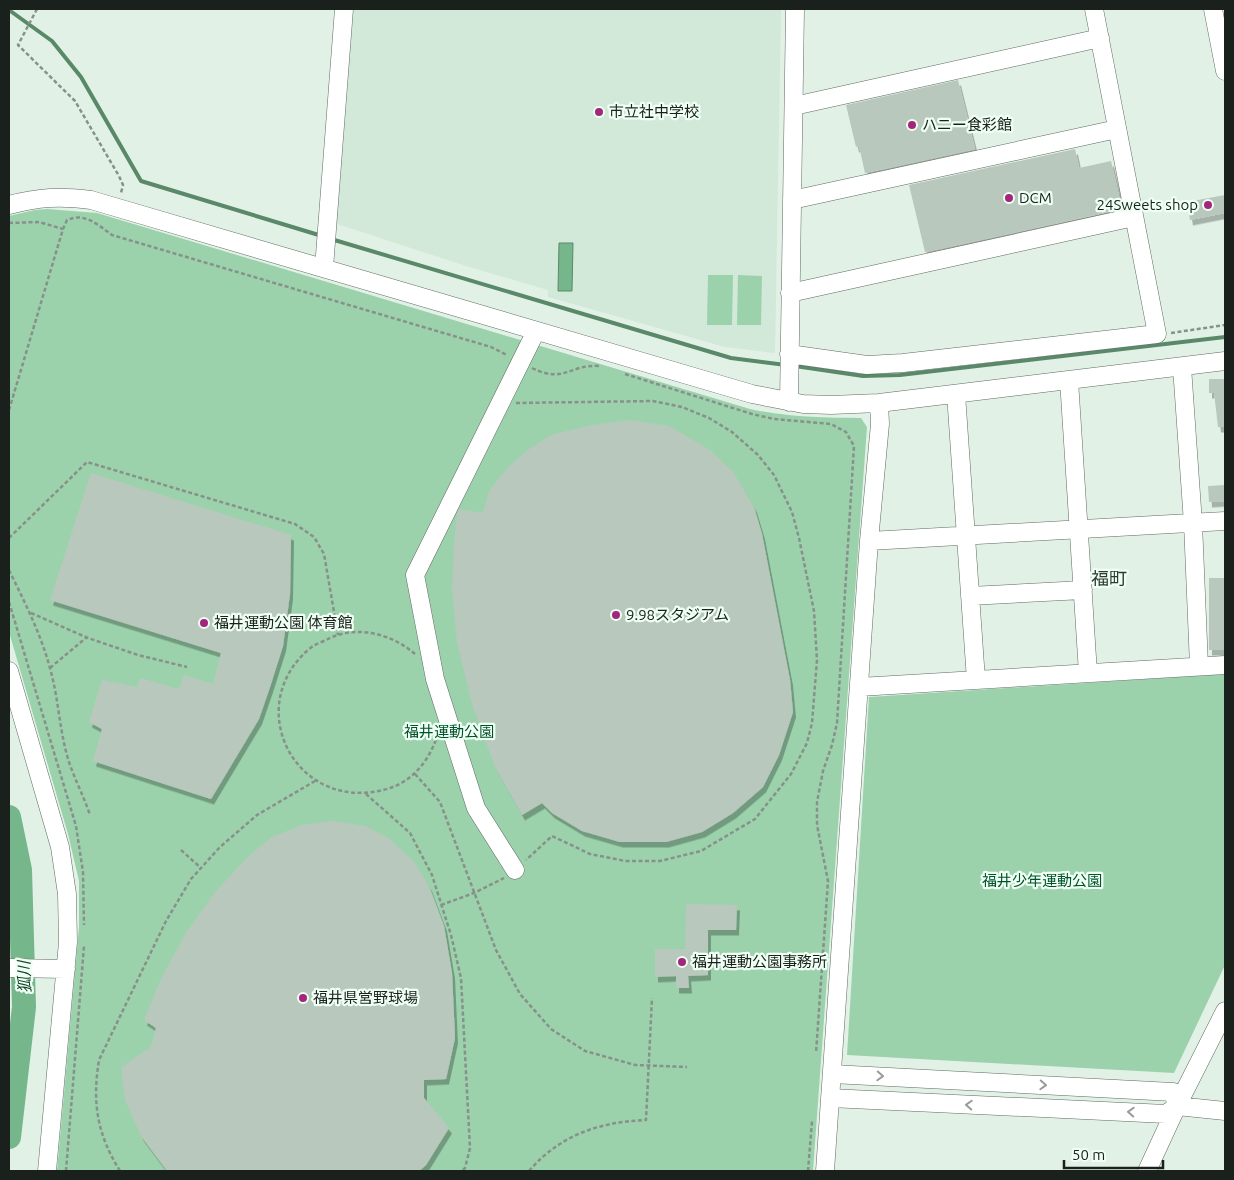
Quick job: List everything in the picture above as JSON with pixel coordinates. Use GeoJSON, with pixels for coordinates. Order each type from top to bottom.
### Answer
{"type":"FeatureCollection","features":[{"type":"Feature","properties":{"kind":"street"},"geometry":{"type":"LineString","coordinates":[[324,268],[344,9]]}},
{"type":"Feature","properties":{"kind":"street"},"geometry":{"type":"LineString","coordinates":[[788,402],[795,9]]}},
{"type":"Feature","properties":{"kind":"street"},"geometry":{"type":"LineString","coordinates":[[789,362],[867,365],[903,363],[1157,334],[1094,9]]}},
{"type":"Feature","properties":{"kind":"street"},"geometry":{"type":"LineString","coordinates":[[1213,9],[1225,71]]}},
{"type":"Feature","properties":{"kind":"street"},"geometry":{"type":"LineString","coordinates":[[794,106],[1100,38]]}},
{"type":"Feature","properties":{"kind":"street"},"geometry":{"type":"LineString","coordinates":[[792,200],[1117,129]]}},
{"type":"Feature","properties":{"kind":"street"},"geometry":{"type":"LineString","coordinates":[[9,205],[34,198],[63,196],[91,200],[752,394],[788,402],[831,405],[879,403],[1225,361]]}},
{"type":"Feature","properties":{"kind":"street"},"geometry":{"type":"LineString","coordinates":[[790,292],[1134,217]]}},
{"type":"Feature","properties":{"kind":"street"},"geometry":{"type":"LineString","coordinates":[[515,870],[476,808],[434,679],[415,575],[536,331]]}},
{"type":"Feature","properties":{"kind":"street"},"geometry":{"type":"LineString","coordinates":[[1182,367],[1193,523],[1199,666]]}},
{"type":"Feature","properties":{"kind":"street"},"geometry":{"type":"LineString","coordinates":[[1070,380],[1088,673]]}},
{"type":"Feature","properties":{"kind":"street"},"geometry":{"type":"LineString","coordinates":[[956,394],[976,680]]}},
{"type":"Feature","properties":{"kind":"street"},"geometry":{"type":"LineString","coordinates":[[825,1171],[869,541],[879,429],[879,403]]}},
{"type":"Feature","properties":{"kind":"street"},"geometry":{"type":"LineString","coordinates":[[869,541],[1225,521]]}},
{"type":"Feature","properties":{"kind":"street"},"geometry":{"type":"LineString","coordinates":[[970,596],[1083,590]]}},
{"type":"Feature","properties":{"kind":"street"},"geometry":{"type":"LineString","coordinates":[[859,687],[1225,664]]}},
{"type":"Feature","properties":{"kind":"street"},"geometry":{"type":"LineString","coordinates":[[9,671],[60,847],[69,920],[60,969],[47,1171]]}},
{"type":"Feature","properties":{"kind":"street"},"geometry":{"type":"LineString","coordinates":[[11,967],[60,969]]}},
{"type":"Feature","properties":{"kind":"street"},"geometry":{"type":"LineString","coordinates":[[1147,1171],[1177,1106],[1225,1011]]}},
{"type":"Feature","properties":{"kind":"street"},"geometry":{"type":"LineString","coordinates":[[832,1074],[1173,1092],[1177,1106]]}},
{"type":"Feature","properties":{"kind":"street"},"geometry":{"type":"LineString","coordinates":[[830,1098],[1166,1114],[1177,1106],[1225,1111]]}},
{"type":"Feature","properties":{"kind":"path"},"geometry":{"type":"LineString","coordinates":[[37,9],[18,45],[75,102],[119,176],[122,192]]}},
{"type":"Feature","properties":{"kind":"path"},"geometry":{"type":"LineString","coordinates":[[9,410],[63,229],[67,220],[74,217],[90,219],[112,234],[491,347],[542,373],[554,376],[584,366],[607,368]]}},
{"type":"Feature","properties":{"kind":"path"},"geometry":{"type":"LineString","coordinates":[[9,223],[39,222],[63,229]]}},
{"type":"Feature","properties":{"kind":"path"},"geometry":{"type":"LineString","coordinates":[[1157,334],[1225,325]]}},
{"type":"Feature","properties":{"kind":"path"},"geometry":{"type":"LineString","coordinates":[[625,374],[752,414],[774,419],[831,424],[846,432],[854,446],[837,723],[823,771],[817,802],[817,825],[828,881],[816,1053]]}},
{"type":"Feature","properties":{"kind":"path"},"geometry":{"type":"LineString","coordinates":[[441,905],[499,882],[552,836],[590,854],[625,861],[660,861],[701,851],[755,819],[791,774],[807,743],[812,723],[817,660],[814,611],[792,512],[774,475],[758,455],[732,432],[709,418],[682,406],[653,401],[500,404]]}},
{"type":"Feature","properties":{"kind":"path"},"geometry":{"type":"LineString","coordinates":[[9,538],[87,462],[295,524],[314,537],[324,554],[338,634]]}},
{"type":"Feature","properties":{"kind":"path"},"geometry":{"type":"LineString","coordinates":[[9,570],[41,636],[50,668],[69,763],[90,815]]}},
{"type":"Feature","properties":{"kind":"path"},"geometry":{"type":"LineString","coordinates":[[9,602],[71,807],[79,844]]}},
{"type":"Feature","properties":{"kind":"path"},"geometry":{"type":"LineString","coordinates":[[30,613],[86,637],[138,655],[187,667]]}},
{"type":"Feature","properties":{"kind":"path"},"geometry":{"type":"LineString","coordinates":[[416,655],[405,645],[384,635],[361,632],[338,634],[314,646],[294,664],[282,688],[278,714],[283,740],[296,764],[315,782],[340,792],[366,794],[392,788],[415,774],[432,753],[438,736]]}},
{"type":"Feature","properties":{"kind":"path"},"geometry":{"type":"LineString","coordinates":[[50,668],[86,637]]}},
{"type":"Feature","properties":{"kind":"path"},"geometry":{"type":"LineString","coordinates":[[415,774],[440,802],[496,950],[520,994],[551,1029],[585,1051],[635,1066],[687,1067]]}},
{"type":"Feature","properties":{"kind":"path"},"geometry":{"type":"LineString","coordinates":[[120,1171],[110,1155],[96,1113],[95,1085],[99,1060],[166,921],[191,878],[220,847],[257,815],[315,782]]}},
{"type":"Feature","properties":{"kind":"path"},"geometry":{"type":"LineString","coordinates":[[366,794],[410,833],[432,875],[462,978],[470,1148],[465,1168],[462,1171]]}},
{"type":"Feature","properties":{"kind":"path"},"geometry":{"type":"LineString","coordinates":[[181,850],[201,868]]}},
{"type":"Feature","properties":{"kind":"path"},"geometry":{"type":"LineString","coordinates":[[529,1171],[541,1157],[562,1142],[591,1128],[622,1121],[646,1120],[652,998]]}},
{"type":"Feature","properties":{"kind":"path"},"geometry":{"type":"LineString","coordinates":[[808,1171],[812,1121]]}},
{"type":"Feature","properties":{"kind":"shaded area"},"geometry":{"type":"Polygon","coordinates":[[[350,9],[781,9],[775,353],[725,347],[548,297],[548,290],[466,266],[337,224],[335,219],[350,9]]]}},
{"type":"Feature","properties":{"kind":"shaded area"},"geometry":{"type":"Polygon","coordinates":[[[559,243],[573,243],[572,291],[558,291],[559,243]]]}},
{"type":"Feature","properties":{"kind":"green space","name":"福井運動公園"},"geometry":{"type":"Polygon","coordinates":[[[47,209],[97,213],[750,409],[778,414],[861,418],[867,427],[813,1171],[57,1171],[79,927],[79,881],[68,834],[9,632],[9,216],[47,209]]]}},
{"type":"Feature","properties":{"kind":"green space"},"geometry":{"type":"Polygon","coordinates":[[[708,275],[733,275],[732,325],[707,325],[708,275]]]}},
{"type":"Feature","properties":{"kind":"green space"},"geometry":{"type":"Polygon","coordinates":[[[738,275],[762,276],[761,325],[737,325],[738,275]]]}},
{"type":"Feature","properties":{"kind":"green space","name":"福井少年運動公園"},"geometry":{"type":"Polygon","coordinates":[[[1225,674],[1225,965],[1174,1073],[847,1055],[869,697],[1225,674]]]}},
{"type":"Feature","properties":{"kind":"building"},"geometry":{"type":"Polygon","coordinates":[[[958,80],[975,149],[865,173],[859,146],[856,147],[846,105],[958,80]]]}},
{"type":"Feature","properties":{"kind":"building"},"geometry":{"type":"Polygon","coordinates":[[[1075,149],[1079,168],[1111,161],[1122,209],[925,252],[909,185],[1075,149]]]}},
{"type":"Feature","properties":{"kind":"building"},"geometry":{"type":"Polygon","coordinates":[[[1225,195],[1225,213],[1190,220],[1187,202],[1225,195]]]}},
{"type":"Feature","properties":{"kind":"building"},"geometry":{"type":"Polygon","coordinates":[[[1209,379],[1225,379],[1225,427],[1218,427],[1214,393],[1209,393],[1209,379]]]}},
{"type":"Feature","properties":{"kind":"building","name":"9.98スタジアム"},"geometry":{"type":"Polygon","coordinates":[[[630,420],[669,426],[710,450],[734,473],[754,507],[762,534],[790,680],[793,712],[779,755],[763,787],[733,813],[702,832],[666,842],[620,842],[582,831],[552,813],[542,803],[522,815],[495,767],[472,704],[457,642],[452,589],[454,544],[459,509],[483,513],[489,491],[507,468],[528,450],[551,435],[592,425],[630,420]]]}},
{"type":"Feature","properties":{"kind":"building","name":"福井運動公園 体育館"},"geometry":{"type":"Polygon","coordinates":[[[91,473],[291,535],[290,594],[283,646],[259,719],[211,799],[93,761],[102,729],[89,722],[102,680],[137,687],[140,678],[179,689],[184,675],[213,684],[221,653],[50,600],[91,473]]]}},
{"type":"Feature","properties":{"kind":"building"},"geometry":{"type":"Polygon","coordinates":[[[1225,485],[1225,501],[1209,502],[1208,486],[1225,485]]]}},
{"type":"Feature","properties":{"kind":"building"},"geometry":{"type":"Polygon","coordinates":[[[1209,578],[1225,578],[1225,650],[1209,650],[1209,578]]]}},
{"type":"Feature","properties":{"kind":"building","name":"福井県営野球場"},"geometry":{"type":"Polygon","coordinates":[[[333,821],[365,826],[390,839],[415,863],[429,886],[444,926],[452,973],[455,1038],[446,1079],[424,1080],[424,1098],[449,1128],[426,1165],[419,1171],[167,1171],[141,1136],[125,1100],[121,1067],[151,1047],[156,1028],[144,1020],[162,977],[186,933],[215,892],[250,855],[272,837],[302,825],[333,821]]]}},
{"type":"Feature","properties":{"kind":"building"},"geometry":{"type":"Polygon","coordinates":[[[686,904],[737,905],[736,930],[708,930],[708,975],[688,976],[689,988],[676,988],[676,976],[655,977],[655,949],[685,949],[686,904]]]}},
{"type":"Feature","properties":{"kind":"waterway"},"geometry":{"type":"LineString","coordinates":[[9,10],[52,41],[81,77],[141,181],[322,236]]}},
{"type":"Feature","properties":{"kind":"waterway"},"geometry":{"type":"LineString","coordinates":[[331,239],[731,358],[786,365]]}},
{"type":"Feature","properties":{"kind":"waterway"},"geometry":{"type":"LineString","coordinates":[[795,366],[863,376],[900,375],[1225,337]]}},
{"type":"Feature","properties":{"kind":"waterway","name":"狐川"},"geometry":{"type":"LineString","coordinates":[[9,817],[20,870],[24,1007],[9,1137]]}},
{"type":"Feature","properties":{"kind":"place","name":"市立社中学校"},"geometry":{"type":"Point","coordinates":[599,112]}},
{"type":"Feature","properties":{"kind":"place","name":"ハニー食彩館"},"geometry":{"type":"Point","coordinates":[912,125]}},
{"type":"Feature","properties":{"kind":"place","name":"DCM"},"geometry":{"type":"Point","coordinates":[1009,198]}},
{"type":"Feature","properties":{"kind":"place","name":"24Sweets shop"},"geometry":{"type":"Point","coordinates":[1208,205]}},
{"type":"Feature","properties":{"kind":"place","name":"9.98スタジアム"},"geometry":{"type":"Point","coordinates":[616,615]}},
{"type":"Feature","properties":{"kind":"place","name":"福井運動公園 体育館"},"geometry":{"type":"Point","coordinates":[204,623]}},
{"type":"Feature","properties":{"kind":"place","name":"福井運動公園事務所"},"geometry":{"type":"Point","coordinates":[682,962]}},
{"type":"Feature","properties":{"kind":"place","name":"福井県営野球場"},"geometry":{"type":"Point","coordinates":[303,998]}},
{"type":"Feature","properties":{"kind":"district","name":"福町"},"geometry":{"type":"Point","coordinates":[1109,579]}}]}
